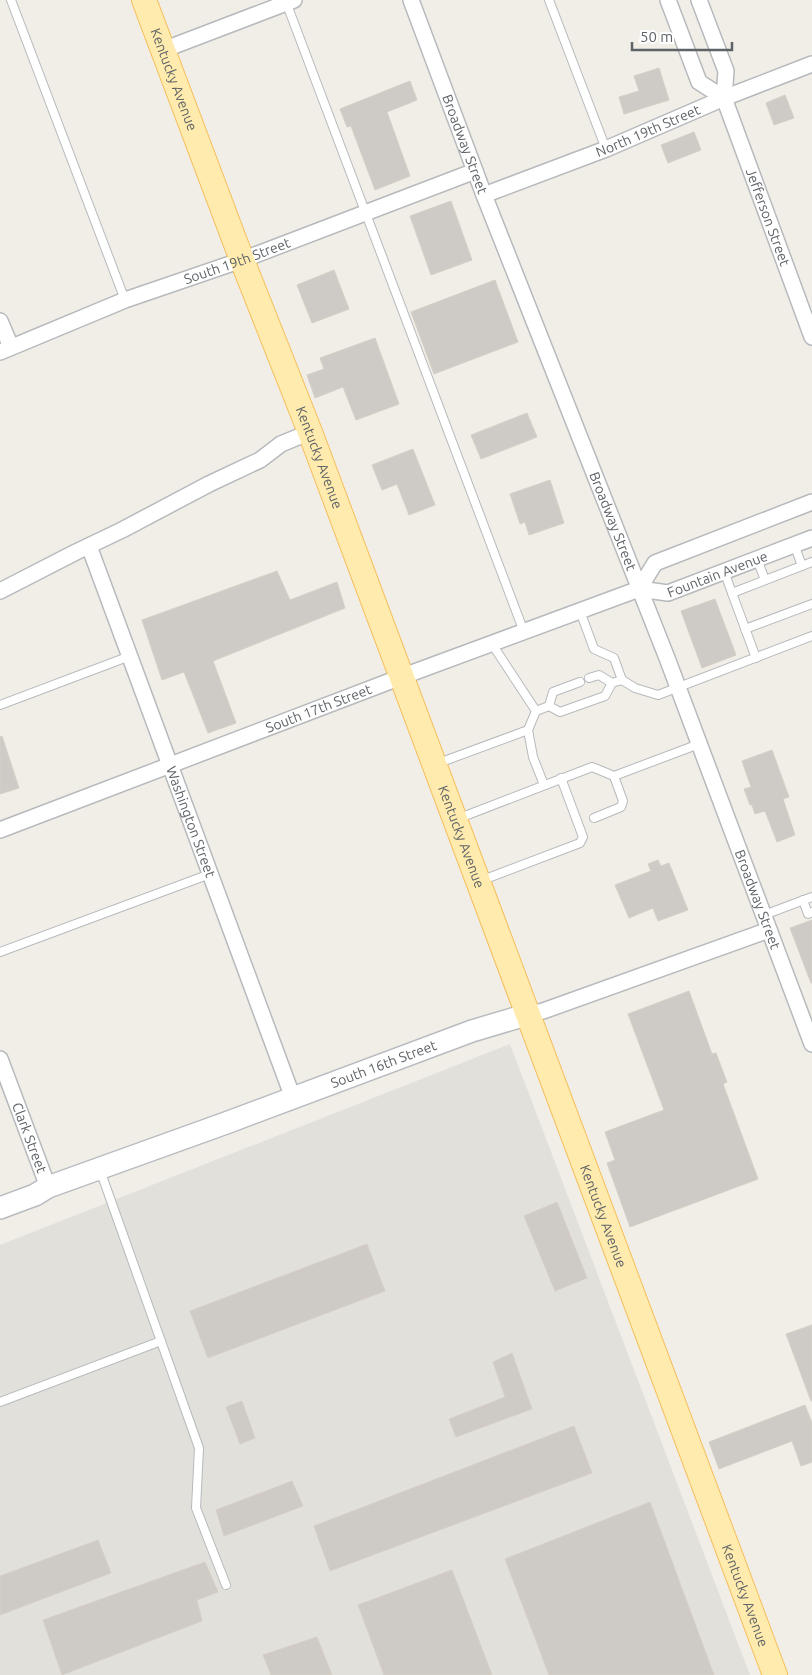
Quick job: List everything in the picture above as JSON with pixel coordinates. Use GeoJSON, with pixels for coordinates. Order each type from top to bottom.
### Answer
{"type":"FeatureCollection","features":[{"type":"Feature","properties":{"kind":"main road","name":"Kentucky Avenue"},"geometry":{"type":"LineString","coordinates":[[144,0],[242,260],[310,432],[775,1675]]}},
{"type":"Feature","properties":{"kind":"street","name":"Broadway Street"},"geometry":{"type":"LineString","coordinates":[[411,0],[484,195],[678,689],[769,930],[806,1012],[812,1044]]}},
{"type":"Feature","properties":{"kind":"street"},"geometry":{"type":"LineString","coordinates":[[668,0],[699,82],[724,98]]}},
{"type":"Feature","properties":{"kind":"street","name":"Jefferson Street"},"geometry":{"type":"LineString","coordinates":[[699,0],[726,71],[724,98],[812,336]]}},
{"type":"Feature","properties":{"kind":"street"},"geometry":{"type":"LineString","coordinates":[[162,50],[288,1]]}},
{"type":"Feature","properties":{"kind":"street","name":"North 19th Street"},"geometry":{"type":"LineString","coordinates":[[484,195],[606,149],[724,98],[812,64]]}},
{"type":"Feature","properties":{"kind":"street","name":"South 19th Street"},"geometry":{"type":"LineString","coordinates":[[6,350],[125,300],[242,260],[475,171]]}},
{"type":"Feature","properties":{"kind":"street"},"geometry":{"type":"LineString","coordinates":[[0,321],[6,350]]}},
{"type":"Feature","properties":{"kind":"street"},"geometry":{"type":"LineString","coordinates":[[0,591],[209,484],[260,460],[281,444],[310,432]]}},
{"type":"Feature","properties":{"kind":"street","name":"Fountain Avenue"},"geometry":{"type":"LineString","coordinates":[[812,502],[655,564],[639,589],[668,593],[812,538]]}},
{"type":"Feature","properties":{"kind":"street","name":"Washington Street"},"geometry":{"type":"LineString","coordinates":[[89,546],[293,1098]]}},
{"type":"Feature","properties":{"kind":"street","name":"South 17th Street"},"geometry":{"type":"LineString","coordinates":[[0,830],[401,677],[639,589]]}},
{"type":"Feature","properties":{"kind":"street","name":"South 16th Street"},"geometry":{"type":"LineString","coordinates":[[0,1208],[35,1195],[48,1187],[472,1031],[543,1011],[769,930]]}},
{"type":"Feature","properties":{"kind":"street","name":"Clark Street"},"geometry":{"type":"LineString","coordinates":[[2,1068],[48,1187]]}},
{"type":"Feature","properties":{"kind":"lane"},"geometry":{"type":"LineString","coordinates":[[11,0],[125,300]]}},
{"type":"Feature","properties":{"kind":"lane"},"geometry":{"type":"LineString","coordinates":[[549,0],[606,149]]}},
{"type":"Feature","properties":{"kind":"lane"},"geometry":{"type":"LineString","coordinates":[[288,1],[365,212],[524,632]]}},
{"type":"Feature","properties":{"kind":"lane"},"geometry":{"type":"LineString","coordinates":[[794,544],[802,566]]}},
{"type":"Feature","properties":{"kind":"lane"},"geometry":{"type":"LineString","coordinates":[[757,558],[765,580]]}},
{"type":"Feature","properties":{"kind":"lane"},"geometry":{"type":"LineString","coordinates":[[732,593],[812,562]]}},
{"type":"Feature","properties":{"kind":"lane"},"geometry":{"type":"LineString","coordinates":[[724,571],[756,658]]}},
{"type":"Feature","properties":{"kind":"lane"},"geometry":{"type":"LineString","coordinates":[[745,629],[812,604]]}},
{"type":"Feature","properties":{"kind":"lane"},"geometry":{"type":"LineString","coordinates":[[580,611],[594,649],[614,658],[622,680],[635,688],[658,695],[678,689],[812,636]]}},
{"type":"Feature","properties":{"kind":"lane"},"geometry":{"type":"LineString","coordinates":[[492,644],[536,711]]}},
{"type":"Feature","properties":{"kind":"lane"},"geometry":{"type":"LineString","coordinates":[[0,705],[130,656]]}},
{"type":"Feature","properties":{"kind":"lane"},"geometry":{"type":"LineString","coordinates":[[590,678],[599,675],[612,683]]}},
{"type":"Feature","properties":{"kind":"lane"},"geometry":{"type":"LineString","coordinates":[[544,785],[533,757],[528,730],[536,711],[549,706],[560,712],[569,709],[605,696],[612,683],[622,680]]}},
{"type":"Feature","properties":{"kind":"lane"},"geometry":{"type":"LineString","coordinates":[[549,706],[553,692],[580,682]]}},
{"type":"Feature","properties":{"kind":"lane"},"geometry":{"type":"LineString","coordinates":[[434,765],[528,730]]}},
{"type":"Feature","properties":{"kind":"lane"},"geometry":{"type":"LineString","coordinates":[[455,820],[561,778],[592,768],[614,776],[699,744]]}},
{"type":"Feature","properties":{"kind":"lane"},"geometry":{"type":"LineString","coordinates":[[594,818],[621,807],[623,801],[614,776]]}},
{"type":"Feature","properties":{"kind":"lane"},"geometry":{"type":"LineString","coordinates":[[479,882],[580,843],[583,837],[561,778]]}},
{"type":"Feature","properties":{"kind":"lane"},"geometry":{"type":"LineString","coordinates":[[0,952],[210,874]]}},
{"type":"Feature","properties":{"kind":"lane"},"geometry":{"type":"LineString","coordinates":[[764,915],[812,897]]}},
{"type":"Feature","properties":{"kind":"lane"},"geometry":{"type":"LineString","coordinates":[[803,900],[808,914],[812,912]]}},
{"type":"Feature","properties":{"kind":"lane"},"geometry":{"type":"LineString","coordinates":[[99,1169],[199,1448],[196,1508],[226,1585]]}},
{"type":"Feature","properties":{"kind":"lane"},"geometry":{"type":"LineString","coordinates":[[0,1402],[161,1341]]}},
{"type":"Feature","properties":{"kind":"shaded area"},"geometry":{"type":"Polygon","coordinates":[[[510,1044],[750,1675],[0,1675],[0,1245],[510,1044]]]}},
{"type":"Feature","properties":{"kind":"building"},"geometry":{"type":"Polygon","coordinates":[[[659,68],[669,100],[624,114],[619,97],[639,91],[634,76],[659,68]]]}},
{"type":"Feature","properties":{"kind":"building"},"geometry":{"type":"Polygon","coordinates":[[[410,81],[417,100],[387,112],[410,176],[375,190],[351,126],[347,127],[340,109],[410,81]]]}},
{"type":"Feature","properties":{"kind":"building"},"geometry":{"type":"Polygon","coordinates":[[[785,95],[794,118],[774,125],[766,103],[785,95]]]}},
{"type":"Feature","properties":{"kind":"building"},"geometry":{"type":"Polygon","coordinates":[[[694,132],[701,150],[668,163],[661,145],[694,132]]]}},
{"type":"Feature","properties":{"kind":"building"},"geometry":{"type":"Polygon","coordinates":[[[451,201],[472,260],[431,275],[410,216],[451,201]]]}},
{"type":"Feature","properties":{"kind":"building"},"geometry":{"type":"Polygon","coordinates":[[[334,270],[349,309],[312,323],[297,285],[334,270]]]}},
{"type":"Feature","properties":{"kind":"building"},"geometry":{"type":"Polygon","coordinates":[[[495,280],[518,342],[434,374],[411,312],[495,280]]]}},
{"type":"Feature","properties":{"kind":"building"},"geometry":{"type":"Polygon","coordinates":[[[375,338],[399,404],[356,420],[343,387],[315,398],[307,375],[324,369],[320,358],[375,338]]]}},
{"type":"Feature","properties":{"kind":"building"},"geometry":{"type":"Polygon","coordinates":[[[527,413],[537,437],[481,459],[471,435],[527,413]]]}},
{"type":"Feature","properties":{"kind":"building"},"geometry":{"type":"Polygon","coordinates":[[[413,449],[435,505],[409,515],[397,484],[382,490],[372,465],[413,449]]]}},
{"type":"Feature","properties":{"kind":"building"},"geometry":{"type":"Polygon","coordinates":[[[550,480],[564,523],[529,535],[525,522],[520,524],[510,494],[550,480]]]}},
{"type":"Feature","properties":{"kind":"building"},"geometry":{"type":"Polygon","coordinates":[[[277,571],[290,600],[337,582],[345,608],[213,661],[236,723],[208,733],[184,672],[162,680],[142,620],[277,571]]]}},
{"type":"Feature","properties":{"kind":"building"},"geometry":{"type":"Polygon","coordinates":[[[715,599],[736,655],[702,668],[681,611],[715,599]]]}},
{"type":"Feature","properties":{"kind":"building"},"geometry":{"type":"Polygon","coordinates":[[[2,736],[19,788],[0,794],[0,737],[2,736]]]}},
{"type":"Feature","properties":{"kind":"building"},"geometry":{"type":"Polygon","coordinates":[[[772,750],[789,797],[783,799],[795,835],[777,842],[765,811],[755,814],[752,805],[750,805],[744,789],[751,787],[742,761],[772,750]]]}},
{"type":"Feature","properties":{"kind":"building"},"geometry":{"type":"Polygon","coordinates":[[[658,860],[661,866],[669,863],[688,910],[658,921],[653,908],[629,918],[615,885],[651,871],[648,864],[658,860]]]}},
{"type":"Feature","properties":{"kind":"building"},"geometry":{"type":"Polygon","coordinates":[[[812,920],[812,983],[811,983],[790,928],[812,920]]]}},
{"type":"Feature","properties":{"kind":"building"},"geometry":{"type":"Polygon","coordinates":[[[689,991],[712,1054],[716,1053],[727,1082],[723,1084],[758,1179],[630,1227],[607,1163],[615,1160],[605,1132],[664,1110],[628,1014],[689,991]]]}},
{"type":"Feature","properties":{"kind":"building"},"geometry":{"type":"Polygon","coordinates":[[[557,1202],[587,1278],[555,1291],[524,1216],[557,1202]]]}},
{"type":"Feature","properties":{"kind":"building"},"geometry":{"type":"Polygon","coordinates":[[[367,1244],[385,1291],[208,1358],[190,1311],[367,1244]]]}},
{"type":"Feature","properties":{"kind":"building"},"geometry":{"type":"Polygon","coordinates":[[[812,1325],[812,1401],[811,1401],[786,1334],[812,1325]]]}},
{"type":"Feature","properties":{"kind":"building"},"geometry":{"type":"Polygon","coordinates":[[[512,1353],[532,1409],[456,1437],[449,1419],[505,1397],[493,1362],[512,1353]]]}},
{"type":"Feature","properties":{"kind":"building"},"geometry":{"type":"Polygon","coordinates":[[[242,1401],[255,1438],[240,1444],[226,1407],[242,1401]]]}},
{"type":"Feature","properties":{"kind":"building"},"geometry":{"type":"Polygon","coordinates":[[[805,1405],[812,1423],[812,1462],[801,1466],[792,1441],[719,1469],[709,1442],[805,1405]]]}},
{"type":"Feature","properties":{"kind":"building"},"geometry":{"type":"Polygon","coordinates":[[[574,1426],[592,1473],[330,1571],[314,1526],[574,1426]]]}},
{"type":"Feature","properties":{"kind":"building"},"geometry":{"type":"Polygon","coordinates":[[[292,1481],[303,1506],[224,1536],[216,1510],[292,1481]]]}},
{"type":"Feature","properties":{"kind":"building"},"geometry":{"type":"Polygon","coordinates":[[[650,1502],[714,1675],[549,1675],[505,1559],[650,1502]]]}},
{"type":"Feature","properties":{"kind":"building"},"geometry":{"type":"Polygon","coordinates":[[[98,1540],[111,1573],[0,1615],[0,1576],[98,1540]]]}},
{"type":"Feature","properties":{"kind":"building"},"geometry":{"type":"Polygon","coordinates":[[[205,1562],[218,1592],[197,1600],[202,1621],[62,1675],[43,1620],[205,1562]]]}},
{"type":"Feature","properties":{"kind":"building"},"geometry":{"type":"Polygon","coordinates":[[[452,1570],[492,1675],[384,1675],[358,1605],[452,1570]]]}},
{"type":"Feature","properties":{"kind":"building"},"geometry":{"type":"Polygon","coordinates":[[[317,1637],[332,1675],[271,1675],[263,1655],[317,1637]]]}}]}
